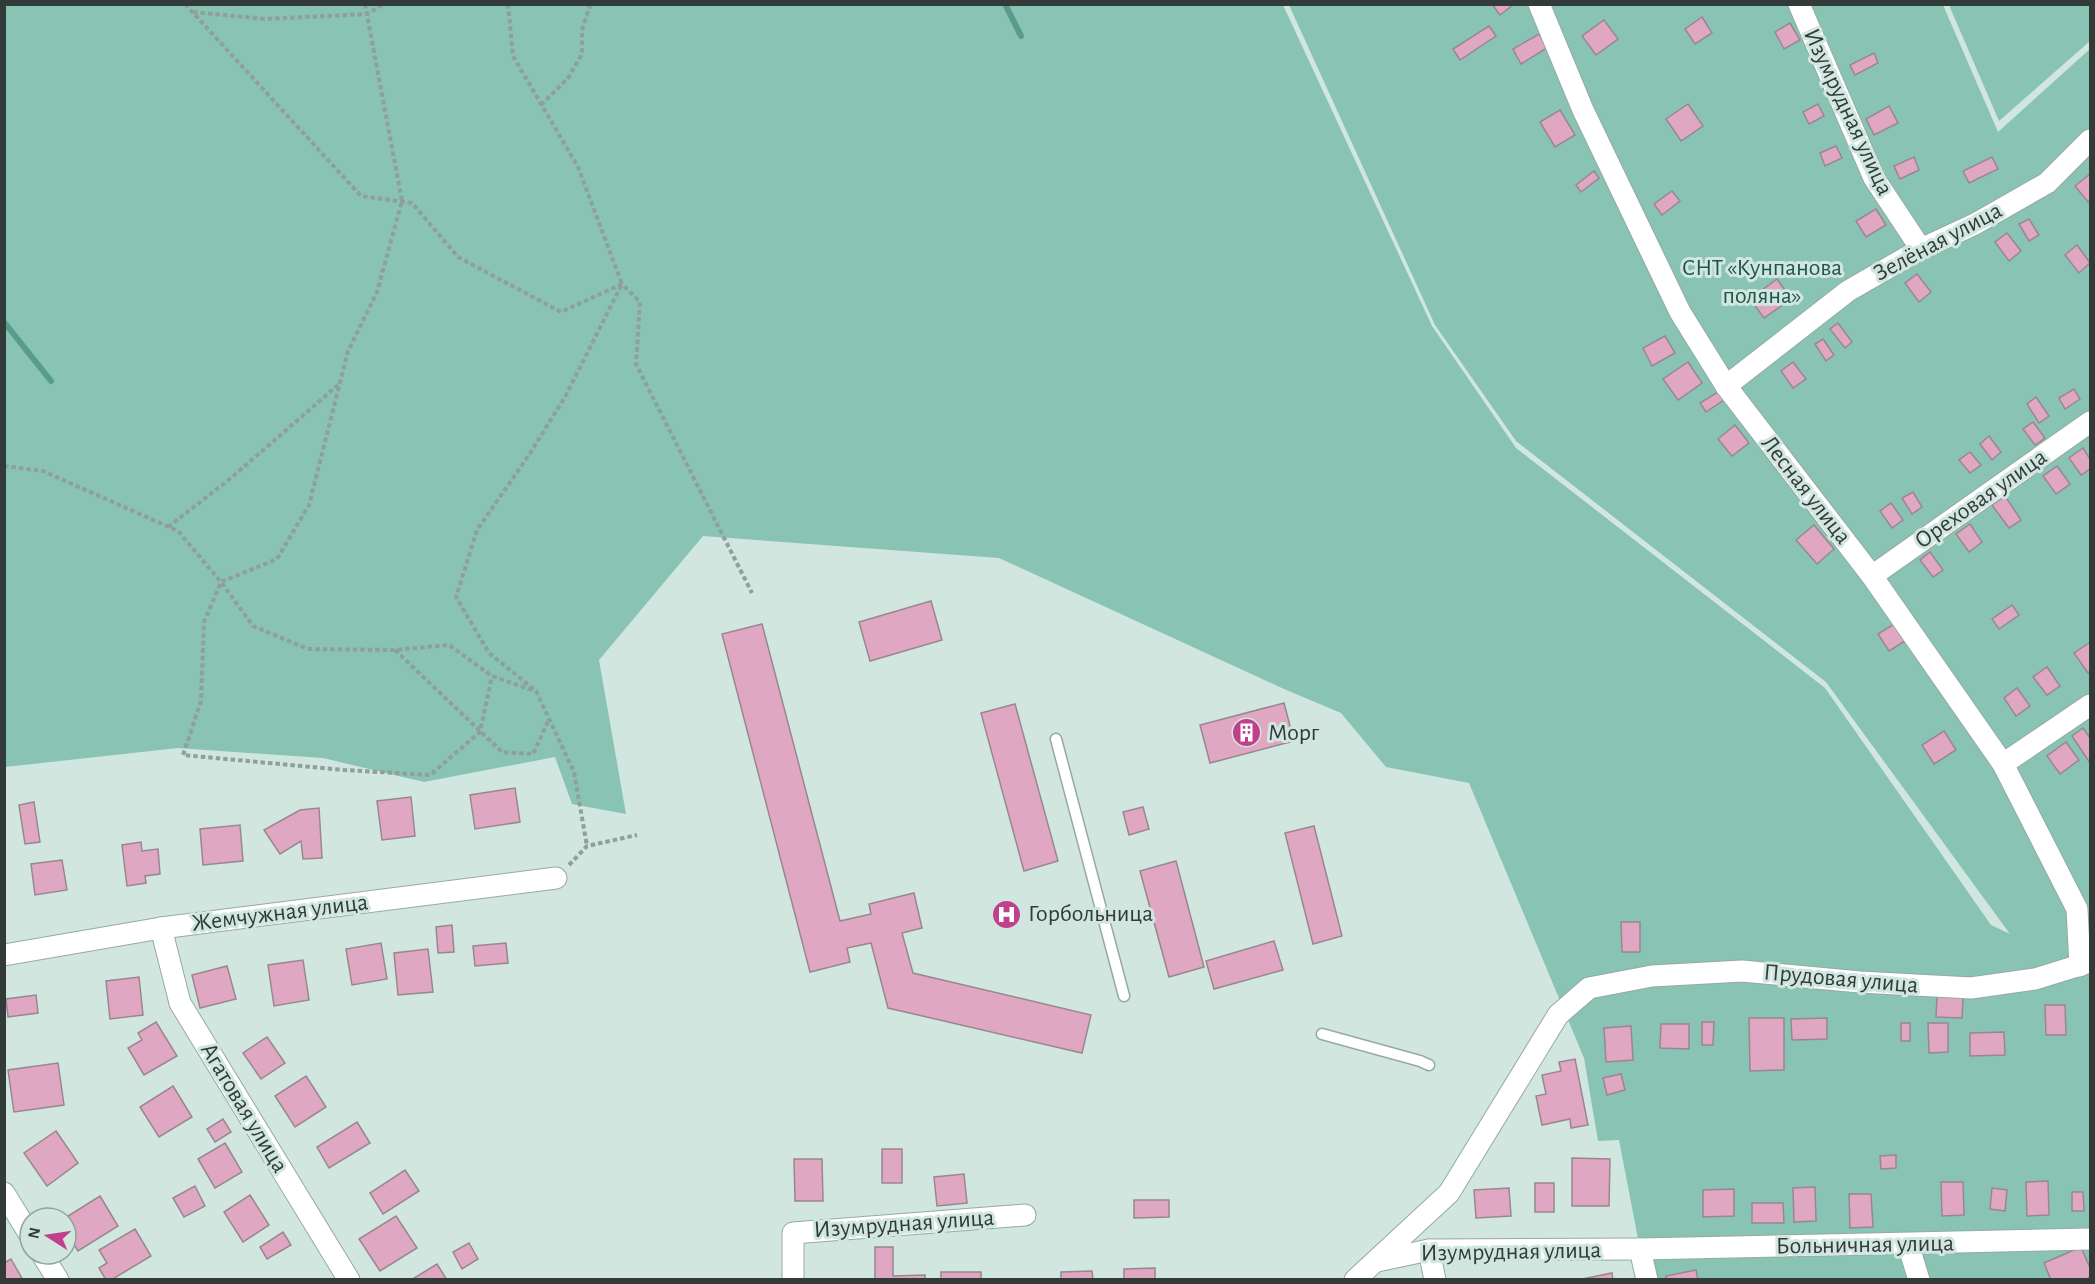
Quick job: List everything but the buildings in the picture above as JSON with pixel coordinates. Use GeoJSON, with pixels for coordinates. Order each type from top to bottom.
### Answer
{"type":"FeatureCollection","features":[{"type":"Feature","properties":{"kind":"street","name":"Лесная улица"},"geometry":{"type":"LineString","coordinates":[[1539,4],[1583,110],[1680,312],[1726,386],[1872,576],[2003,764],[2077,909],[2085,964]]}},
{"type":"Feature","properties":{"kind":"street","name":"Изумрудная улица"},"geometry":{"type":"LineString","coordinates":[[1798,4],[1874,178],[1921,249]]}},
{"type":"Feature","properties":{"kind":"street","name":"Зелёная улица"},"geometry":{"type":"LineString","coordinates":[[1726,386],[1848,291],[1921,249],[1975,224],[2047,183],[2091,140]]}},
{"type":"Feature","properties":{"kind":"street","name":"Ореховая улица"},"geometry":{"type":"LineString","coordinates":[[1872,576],[2091,422]]}},
{"type":"Feature","properties":{"kind":"street"},"geometry":{"type":"LineString","coordinates":[[2003,764],[2091,705]]}},
{"type":"Feature","properties":{"kind":"street","name":"Жемчужная улица"},"geometry":{"type":"LineString","coordinates":[[4,955],[161,928],[556,878]]}},
{"type":"Feature","properties":{"kind":"street","name":"Агатовая улица"},"geometry":{"type":"LineString","coordinates":[[161,928],[180,1003],[349,1280]]}},
{"type":"Feature","properties":{"kind":"street","name":"Прудовая улица"},"geometry":{"type":"LineString","coordinates":[[1376,1261],[1449,1193],[1502,1099],[1558,1015],[1589,988],[1652,976],[1742,971],[1860,982],[1971,988],[2036,979],[2085,964]]}},
{"type":"Feature","properties":{"kind":"street"},"geometry":{"type":"LineString","coordinates":[[4,1193],[18,1216]]}},
{"type":"Feature","properties":{"kind":"street","name":"Изумрудная улица"},"geometry":{"type":"LineString","coordinates":[[793,1280],[793,1233],[1025,1215]]}},
{"type":"Feature","properties":{"kind":"street","name":"Больничная улица"},"geometry":{"type":"LineString","coordinates":[[1640,1250],[2091,1239]]}},
{"type":"Feature","properties":{"kind":"street"},"geometry":{"type":"LineString","coordinates":[[1908,1244],[1918,1280]]}},
{"type":"Feature","properties":{"kind":"street","name":"Изумрудная улица"},"geometry":{"type":"LineString","coordinates":[[1376,1261],[1429,1250],[1640,1250]]}},
{"type":"Feature","properties":{"kind":"street"},"geometry":{"type":"LineString","coordinates":[[1429,1250],[1435,1280]]}},
{"type":"Feature","properties":{"kind":"street"},"geometry":{"type":"LineString","coordinates":[[1640,1250],[1647,1280]]}},
{"type":"Feature","properties":{"kind":"street"},"geometry":{"type":"LineString","coordinates":[[1355,1280],[1376,1261]]}},
{"type":"Feature","properties":{"kind":"street"},"geometry":{"type":"LineString","coordinates":[[49,1266],[58,1280]]}},
{"type":"Feature","properties":{"kind":"lane"},"geometry":{"type":"LineString","coordinates":[[1056,739],[1124,996]]}},
{"type":"Feature","properties":{"kind":"lane"},"geometry":{"type":"LineString","coordinates":[[1322,1034],[1429,1065]]}},
{"type":"Feature","properties":{"kind":"path"},"geometry":{"type":"LineString","coordinates":[[185,4],[361,196],[412,202],[458,257],[561,312],[622,284]]}},
{"type":"Feature","properties":{"kind":"path"},"geometry":{"type":"LineString","coordinates":[[365,4],[402,201],[377,292],[348,351],[309,505],[278,559],[221,582],[204,622],[201,701],[183,755],[345,770],[430,775],[480,732],[492,676]]}},
{"type":"Feature","properties":{"kind":"path"},"geometry":{"type":"LineString","coordinates":[[192,12],[265,19],[367,14],[384,4]]}},
{"type":"Feature","properties":{"kind":"path"},"geometry":{"type":"LineString","coordinates":[[507,4],[513,56],[578,167],[622,284],[640,302],[636,363],[752,593]]}},
{"type":"Feature","properties":{"kind":"path"},"geometry":{"type":"LineString","coordinates":[[542,105],[568,78],[582,54],[582,30],[590,6],[593,4]]}},
{"type":"Feature","properties":{"kind":"path"},"geometry":{"type":"LineString","coordinates":[[587,846],[574,772],[536,691],[489,653],[456,597],[477,530],[530,455],[565,397],[622,284]]}},
{"type":"Feature","properties":{"kind":"path"},"geometry":{"type":"LineString","coordinates":[[168,526],[231,478],[339,384]]}},
{"type":"Feature","properties":{"kind":"path"},"geometry":{"type":"LineString","coordinates":[[4,466],[43,471],[178,531],[254,626],[308,649],[394,650],[449,645],[492,676],[536,691]]}},
{"type":"Feature","properties":{"kind":"path"},"geometry":{"type":"LineString","coordinates":[[394,650],[502,752],[533,754],[549,719]]}},
{"type":"Feature","properties":{"kind":"path"},"geometry":{"type":"LineString","coordinates":[[556,878],[587,846],[638,835]]}},
{"type":"Feature","properties":{"kind":"green space","name":"СНТ «Кунпанова поляна»"},"geometry":{"type":"Polygon","coordinates":[[[5,5],[1283,5],[1432,326],[1516,448],[1825,688],[1991,925],[2010,934],[1826,682],[1516,441],[1435,325],[1289,5],[1943,5],[1998,132],[2090,49],[2090,1279],[1657,1279],[1640,1249],[1619,1140],[1598,1141],[1584,1058],[1469,783],[1386,767],[1341,713],[999,558],[703,536],[599,660],[626,814],[572,804],[555,757],[424,782],[323,758],[178,748],[5,767],[5,5]]]}},
{"type":"Feature","properties":{"kind":"green space"},"geometry":{"type":"Polygon","coordinates":[[[1949,5],[2090,5],[2090,41],[1999,121],[1949,5]]]}},
{"type":"Feature","properties":{"kind":"waterway"},"geometry":{"type":"LineString","coordinates":[[1005,4],[1021,36]]}},
{"type":"Feature","properties":{"kind":"waterway"},"geometry":{"type":"LineString","coordinates":[[4,322],[51,381]]}},
{"type":"Feature","properties":{"kind":"place","name":"Морг"},"geometry":{"type":"Point","coordinates":[1247,733]}},
{"type":"Feature","properties":{"kind":"place","name":"Горбольница"},"geometry":{"type":"Point","coordinates":[1007,914]}}]}
